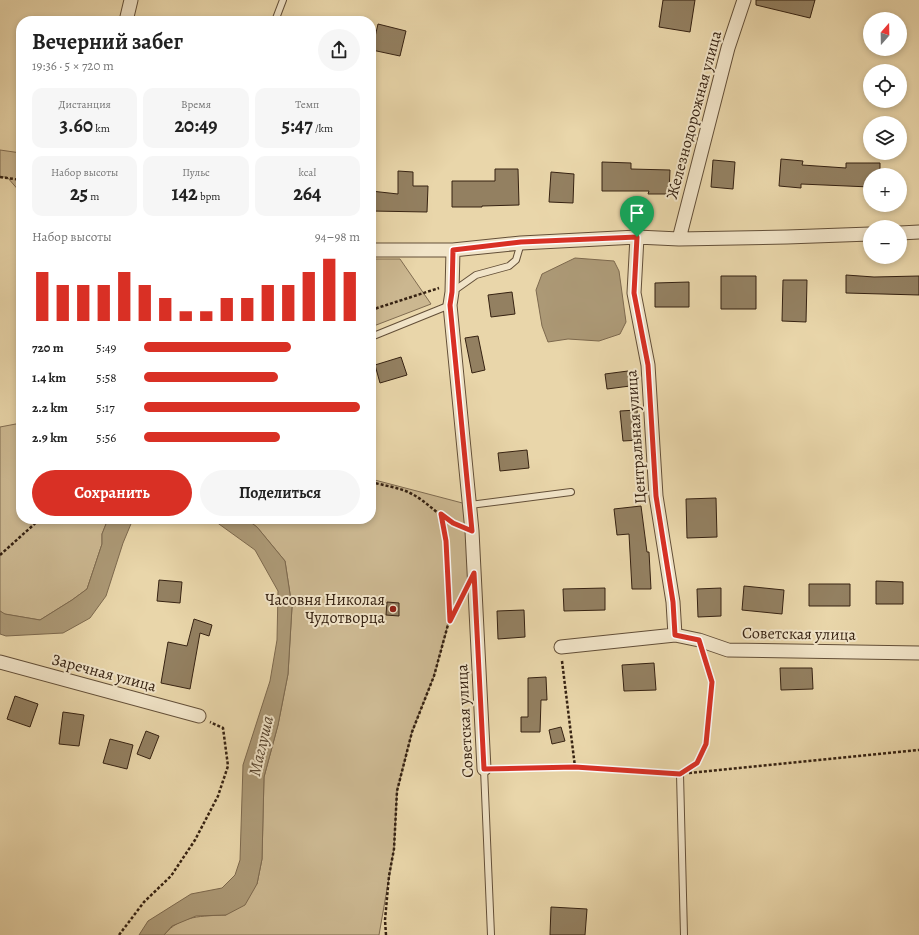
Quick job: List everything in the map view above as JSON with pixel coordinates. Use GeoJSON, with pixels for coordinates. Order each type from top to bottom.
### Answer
{"type":"FeatureCollection","features":[{"type":"Feature","properties":{"kind":"street"},"geometry":{"type":"LineString","coordinates":[[127,16],[131,0]]}},
{"type":"Feature","properties":{"kind":"street","name":"Железнодорожная улица"},"geometry":{"type":"LineString","coordinates":[[679,239],[728,48],[744,0]]}},
{"type":"Feature","properties":{"kind":"street"},"geometry":{"type":"LineString","coordinates":[[907,233],[919,232]]}},
{"type":"Feature","properties":{"kind":"street"},"geometry":{"type":"LineString","coordinates":[[376,250],[453,250],[521,242],[637,237],[679,239],[863,234]]}},
{"type":"Feature","properties":{"kind":"street","name":"Центральная улица"},"geometry":{"type":"LineString","coordinates":[[637,237],[634,293],[648,365],[656,496],[673,602],[675,635]]}},
{"type":"Feature","properties":{"kind":"street"},"geometry":{"type":"LineString","coordinates":[[453,250],[450,305],[470,505]]}},
{"type":"Feature","properties":{"kind":"street","name":"Советская улица"},"geometry":{"type":"LineString","coordinates":[[470,505],[484,769]]}},
{"type":"Feature","properties":{"kind":"street","name":"Советская улица"},"geometry":{"type":"LineString","coordinates":[[561,647],[675,635],[699,640],[728,650],[919,653]]}},
{"type":"Feature","properties":{"kind":"street","name":"Заречная улица"},"geometry":{"type":"LineString","coordinates":[[0,662],[199,716]]}},
{"type":"Feature","properties":{"kind":"lane"},"geometry":{"type":"LineString","coordinates":[[277,16],[283,0]]}},
{"type":"Feature","properties":{"kind":"lane"},"geometry":{"type":"LineString","coordinates":[[452,288],[476,275],[509,266],[516,260],[521,242]]}},
{"type":"Feature","properties":{"kind":"lane"},"geometry":{"type":"LineString","coordinates":[[376,335],[450,305]]}},
{"type":"Feature","properties":{"kind":"lane"},"geometry":{"type":"LineString","coordinates":[[470,505],[572,492]]}},
{"type":"Feature","properties":{"kind":"lane","name":"Советская улица"},"geometry":{"type":"LineString","coordinates":[[484,769],[491,935]]}},
{"type":"Feature","properties":{"kind":"lane"},"geometry":{"type":"LineString","coordinates":[[680,774],[684,935]]}},
{"type":"Feature","properties":{"kind":"path"},"geometry":{"type":"LineString","coordinates":[[0,177],[16,179]]}},
{"type":"Feature","properties":{"kind":"path"},"geometry":{"type":"LineString","coordinates":[[376,309],[452,288]]}},
{"type":"Feature","properties":{"kind":"path"},"geometry":{"type":"LineString","coordinates":[[376,483],[408,492],[424,501],[453,523],[472,531]]}},
{"type":"Feature","properties":{"kind":"path"},"geometry":{"type":"LineString","coordinates":[[441,514],[446,541],[450,621]]}},
{"type":"Feature","properties":{"kind":"path"},"geometry":{"type":"LineString","coordinates":[[0,555],[34,524]]}},
{"type":"Feature","properties":{"kind":"path"},"geometry":{"type":"LineString","coordinates":[[386,935],[385,920],[389,876],[394,849],[397,791],[412,732],[434,676],[450,621],[464,593]]}},
{"type":"Feature","properties":{"kind":"path"},"geometry":{"type":"LineString","coordinates":[[680,774],[697,763],[706,744],[712,682],[699,640]]}},
{"type":"Feature","properties":{"kind":"path"},"geometry":{"type":"LineString","coordinates":[[561,647],[575,767]]}},
{"type":"Feature","properties":{"kind":"path"},"geometry":{"type":"LineString","coordinates":[[119,935],[144,902],[171,876],[195,840],[218,796],[228,766],[222,728],[199,716]]}},
{"type":"Feature","properties":{"kind":"path"},"geometry":{"type":"LineString","coordinates":[[484,769],[575,767],[680,774],[919,750]]}},
{"type":"Feature","properties":{"kind":"shaded area"},"geometry":{"type":"Polygon","coordinates":[[[0,150],[16,152],[16,187],[7,177],[0,177],[0,150]]]}},
{"type":"Feature","properties":{"kind":"shaded area"},"geometry":{"type":"Polygon","coordinates":[[[376,259],[400,259],[431,304],[376,325],[376,259]]]}},
{"type":"Feature","properties":{"kind":"shaded area"},"geometry":{"type":"Polygon","coordinates":[[[16,424],[16,524],[106,524],[102,534],[102,544],[87,589],[40,620],[4,614],[0,611],[0,427],[16,424]]]}},
{"type":"Feature","properties":{"kind":"shaded area"},"geometry":{"type":"Polygon","coordinates":[[[376,480],[470,505],[474,573],[449,621],[434,676],[412,732],[397,791],[394,849],[379,935],[164,935],[170,928],[185,920],[200,916],[226,915],[257,884],[262,859],[264,777],[278,725],[288,674],[292,607],[285,561],[253,524],[376,524],[376,480]]]}},
{"type":"Feature","properties":{"kind":"water"},"geometry":{"type":"Polygon","coordinates":[[[575,258],[614,261],[619,271],[626,322],[620,334],[599,341],[568,339],[548,342],[542,326],[536,290],[542,274],[575,258]]]}},
{"type":"Feature","properties":{"kind":"water"},"geometry":{"type":"Polygon","coordinates":[[[106,524],[131,524],[123,543],[106,596],[90,618],[63,633],[6,636],[0,634],[0,611],[5,614],[40,620],[87,589],[102,544],[102,534],[106,524]]]}},
{"type":"Feature","properties":{"kind":"water","name":"Маглуша"},"geometry":{"type":"Polygon","coordinates":[[[219,524],[253,524],[257,527],[285,561],[292,607],[288,674],[278,725],[264,777],[262,859],[257,884],[245,905],[226,915],[196,916],[172,926],[164,935],[139,935],[148,921],[191,894],[222,888],[235,875],[240,860],[243,765],[270,681],[277,640],[278,591],[255,550],[219,524]]]}},
{"type":"Feature","properties":{"kind":"building"},"geometry":{"type":"Polygon","coordinates":[[[663,0],[695,0],[690,32],[659,27],[663,0]]]}},
{"type":"Feature","properties":{"kind":"building"},"geometry":{"type":"Polygon","coordinates":[[[756,0],[815,0],[810,18],[756,5],[756,0]]]}},
{"type":"Feature","properties":{"kind":"building"},"geometry":{"type":"Polygon","coordinates":[[[378,24],[406,31],[400,56],[376,51],[376,33],[378,24]]]}},
{"type":"Feature","properties":{"kind":"building"},"geometry":{"type":"Polygon","coordinates":[[[781,159],[803,161],[802,165],[846,168],[846,163],[880,163],[880,168],[863,168],[863,187],[801,184],[801,188],[779,186],[781,159]]]}},
{"type":"Feature","properties":{"kind":"building"},"geometry":{"type":"Polygon","coordinates":[[[713,160],[735,162],[733,189],[711,187],[713,160]]]}},
{"type":"Feature","properties":{"kind":"building"},"geometry":{"type":"Polygon","coordinates":[[[602,162],[631,163],[631,169],[670,170],[669,194],[648,194],[649,191],[602,191],[602,162]]]}},
{"type":"Feature","properties":{"kind":"building"},"geometry":{"type":"Polygon","coordinates":[[[495,169],[518,169],[519,205],[452,207],[452,181],[495,181],[495,169]]]}},
{"type":"Feature","properties":{"kind":"building"},"geometry":{"type":"Polygon","coordinates":[[[398,171],[413,172],[413,186],[428,186],[427,212],[376,211],[376,192],[398,194],[398,171]]]}},
{"type":"Feature","properties":{"kind":"building"},"geometry":{"type":"Polygon","coordinates":[[[551,172],[574,174],[573,203],[549,202],[551,172]]]}},
{"type":"Feature","properties":{"kind":"building"},"geometry":{"type":"Polygon","coordinates":[[[846,275],[874,277],[919,276],[919,295],[846,293],[846,275]]]}},
{"type":"Feature","properties":{"kind":"building"},"geometry":{"type":"Polygon","coordinates":[[[721,276],[756,276],[756,309],[721,309],[721,276]]]}},
{"type":"Feature","properties":{"kind":"building"},"geometry":{"type":"Polygon","coordinates":[[[783,280],[807,280],[806,322],[782,321],[783,280]]]}},
{"type":"Feature","properties":{"kind":"building"},"geometry":{"type":"Polygon","coordinates":[[[689,282],[689,307],[655,307],[655,283],[689,282]]]}},
{"type":"Feature","properties":{"kind":"building"},"geometry":{"type":"Polygon","coordinates":[[[512,292],[515,314],[491,317],[488,295],[512,292]]]}},
{"type":"Feature","properties":{"kind":"building"},"geometry":{"type":"Polygon","coordinates":[[[478,336],[485,370],[472,373],[465,338],[478,336]]]}},
{"type":"Feature","properties":{"kind":"building"},"geometry":{"type":"Polygon","coordinates":[[[401,357],[407,375],[380,383],[376,365],[401,357]]]}},
{"type":"Feature","properties":{"kind":"building"},"geometry":{"type":"Polygon","coordinates":[[[628,371],[630,386],[607,389],[605,374],[628,371]]]}},
{"type":"Feature","properties":{"kind":"building"},"geometry":{"type":"Polygon","coordinates":[[[637,410],[640,440],[623,441],[620,411],[637,410]]]}},
{"type":"Feature","properties":{"kind":"building"},"geometry":{"type":"Polygon","coordinates":[[[527,450],[529,468],[500,471],[498,453],[527,450]]]}},
{"type":"Feature","properties":{"kind":"building"},"geometry":{"type":"Polygon","coordinates":[[[716,498],[717,537],[687,538],[686,499],[716,498]]]}},
{"type":"Feature","properties":{"kind":"building"},"geometry":{"type":"Polygon","coordinates":[[[641,506],[647,552],[649,552],[651,589],[632,589],[629,534],[617,535],[614,509],[641,506]]]}},
{"type":"Feature","properties":{"kind":"building"},"geometry":{"type":"Polygon","coordinates":[[[159,580],[182,582],[180,603],[157,601],[159,580]]]}},
{"type":"Feature","properties":{"kind":"building"},"geometry":{"type":"Polygon","coordinates":[[[876,581],[903,582],[903,604],[876,604],[876,581]]]}},
{"type":"Feature","properties":{"kind":"building"},"geometry":{"type":"Polygon","coordinates":[[[809,584],[850,584],[850,606],[809,606],[809,584]]]}},
{"type":"Feature","properties":{"kind":"building"},"geometry":{"type":"Polygon","coordinates":[[[744,586],[784,590],[782,614],[742,610],[744,586]]]}},
{"type":"Feature","properties":{"kind":"building"},"geometry":{"type":"Polygon","coordinates":[[[605,588],[605,610],[564,611],[563,589],[605,588]]]}},
{"type":"Feature","properties":{"kind":"building"},"geometry":{"type":"Polygon","coordinates":[[[721,588],[721,616],[698,617],[697,589],[721,588]]]}},
{"type":"Feature","properties":{"kind":"building","name":"Часовня Николая Чудотворца"},"geometry":{"type":"Polygon","coordinates":[[[387,602],[399,603],[399,616],[386,615],[387,602]]]}},
{"type":"Feature","properties":{"kind":"building"},"geometry":{"type":"Polygon","coordinates":[[[524,610],[525,637],[498,639],[497,611],[524,610]]]}},
{"type":"Feature","properties":{"kind":"building"},"geometry":{"type":"Polygon","coordinates":[[[194,619],[212,625],[209,636],[200,633],[190,689],[161,683],[168,642],[187,646],[194,619]]]}},
{"type":"Feature","properties":{"kind":"building"},"geometry":{"type":"Polygon","coordinates":[[[654,663],[656,690],[624,691],[622,665],[654,663]]]}},
{"type":"Feature","properties":{"kind":"building"},"geometry":{"type":"Polygon","coordinates":[[[780,668],[812,668],[813,689],[781,690],[780,668]]]}},
{"type":"Feature","properties":{"kind":"building"},"geometry":{"type":"Polygon","coordinates":[[[546,677],[547,700],[541,700],[540,732],[521,732],[521,717],[528,717],[528,678],[546,677]]]}},
{"type":"Feature","properties":{"kind":"building"},"geometry":{"type":"Polygon","coordinates":[[[15,696],[38,704],[30,727],[7,719],[15,696]]]}},
{"type":"Feature","properties":{"kind":"building"},"geometry":{"type":"Polygon","coordinates":[[[63,712],[84,715],[79,746],[59,744],[63,712]]]}},
{"type":"Feature","properties":{"kind":"building"},"geometry":{"type":"Polygon","coordinates":[[[561,727],[565,741],[552,744],[549,730],[561,727]]]}},
{"type":"Feature","properties":{"kind":"building"},"geometry":{"type":"Polygon","coordinates":[[[146,731],[159,736],[150,759],[137,754],[146,731]]]}},
{"type":"Feature","properties":{"kind":"building"},"geometry":{"type":"Polygon","coordinates":[[[110,739],[133,745],[127,769],[103,763],[110,739]]]}},
{"type":"Feature","properties":{"kind":"building"},"geometry":{"type":"Polygon","coordinates":[[[551,907],[587,909],[585,935],[550,935],[551,907]]]}},
{"type":"Feature","properties":{"kind":"place","name":"Часовня Николая Чудотворца"},"geometry":{"type":"Point","coordinates":[393,609]}},
{"type":"Feature","properties":{"kind":"route"},"geometry":{"type":"LineString","coordinates":[[637,237],[634,293],[648,365],[656,496],[673,602],[675,635],[699,640],[712,682],[706,744],[697,763],[680,774],[575,767],[484,769],[474,573],[450,621],[446,541],[441,514],[453,523],[472,531],[450,305],[452,292],[453,250],[521,242],[637,237]]}}]}
